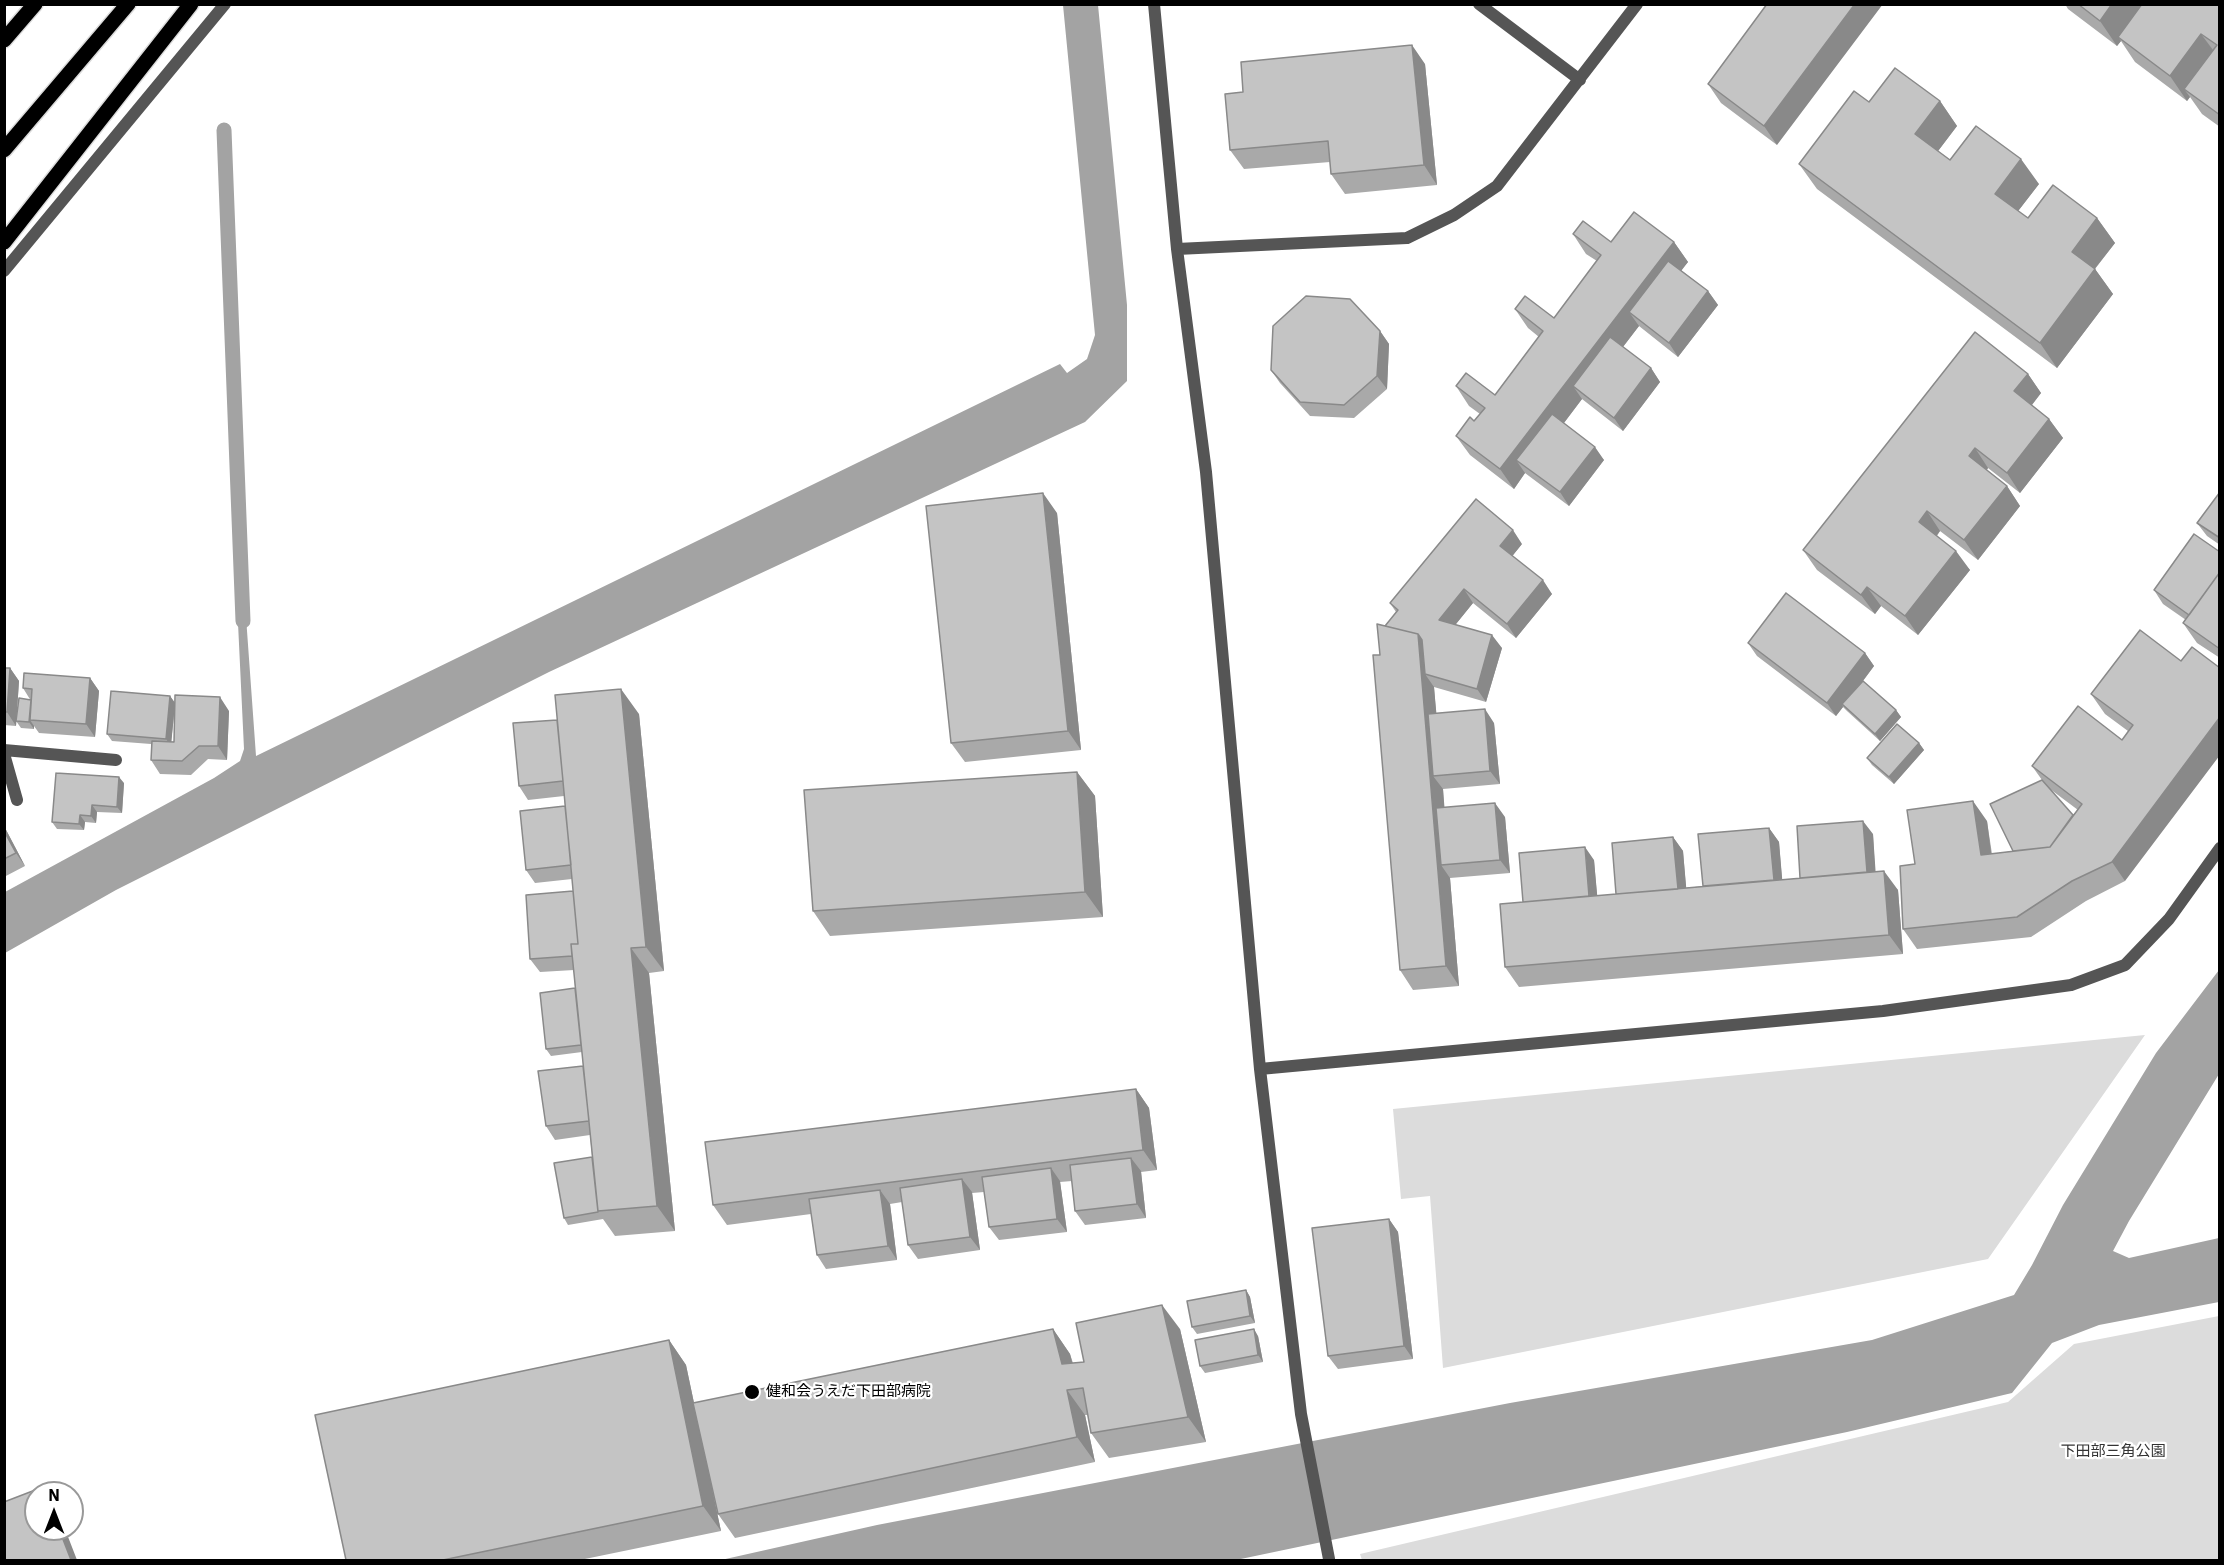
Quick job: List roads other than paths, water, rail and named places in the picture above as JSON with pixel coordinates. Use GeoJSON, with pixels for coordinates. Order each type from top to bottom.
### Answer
{"type":"FeatureCollection","features":[{"type":"Feature","properties":{"kind":"main road"},"geometry":{"type":"LineString","coordinates":[[4,40],[35,4]]}},
{"type":"Feature","properties":{"kind":"main road"},"geometry":{"type":"LineString","coordinates":[[4,150],[128,4]]}},
{"type":"Feature","properties":{"kind":"main road"},"geometry":{"type":"LineString","coordinates":[[4,242],[191,4]]}},
{"type":"Feature","properties":{"kind":"street"},"geometry":{"type":"LineString","coordinates":[[4,271],[225,4]]}},
{"type":"Feature","properties":{"kind":"street"},"geometry":{"type":"LineString","coordinates":[[1154,4],[1177,249],[1206,472],[1260,1069],[1301,1414],[1329,1559]]}},
{"type":"Feature","properties":{"kind":"street"},"geometry":{"type":"LineString","coordinates":[[1479,4],[1580,80]]}},
{"type":"Feature","properties":{"kind":"street"},"geometry":{"type":"LineString","coordinates":[[1177,249],[1407,237],[1454,215],[1497,186],[1637,4]]}},
{"type":"Feature","properties":{"kind":"street"},"geometry":{"type":"LineString","coordinates":[[17,800],[4,752],[116,760]]}},
{"type":"Feature","properties":{"kind":"street"},"geometry":{"type":"LineString","coordinates":[[1260,1069],[1883,1011],[2071,985],[2125,965],[2169,919],[2220,848]]}},
{"type":"Feature","properties":{"kind":"waterway"},"geometry":{"type":"LineString","coordinates":[[224,130],[243,621]]}},
{"type":"Feature","properties":{"kind":"place","name":"健和会うえだ下田部病院"},"geometry":{"type":"Point","coordinates":[752,1392]}},
{"type":"Feature","properties":{"kind":"park label","name":"下田部三角公園"},"geometry":{"type":"Point","coordinates":[2113,1452]}}]}
